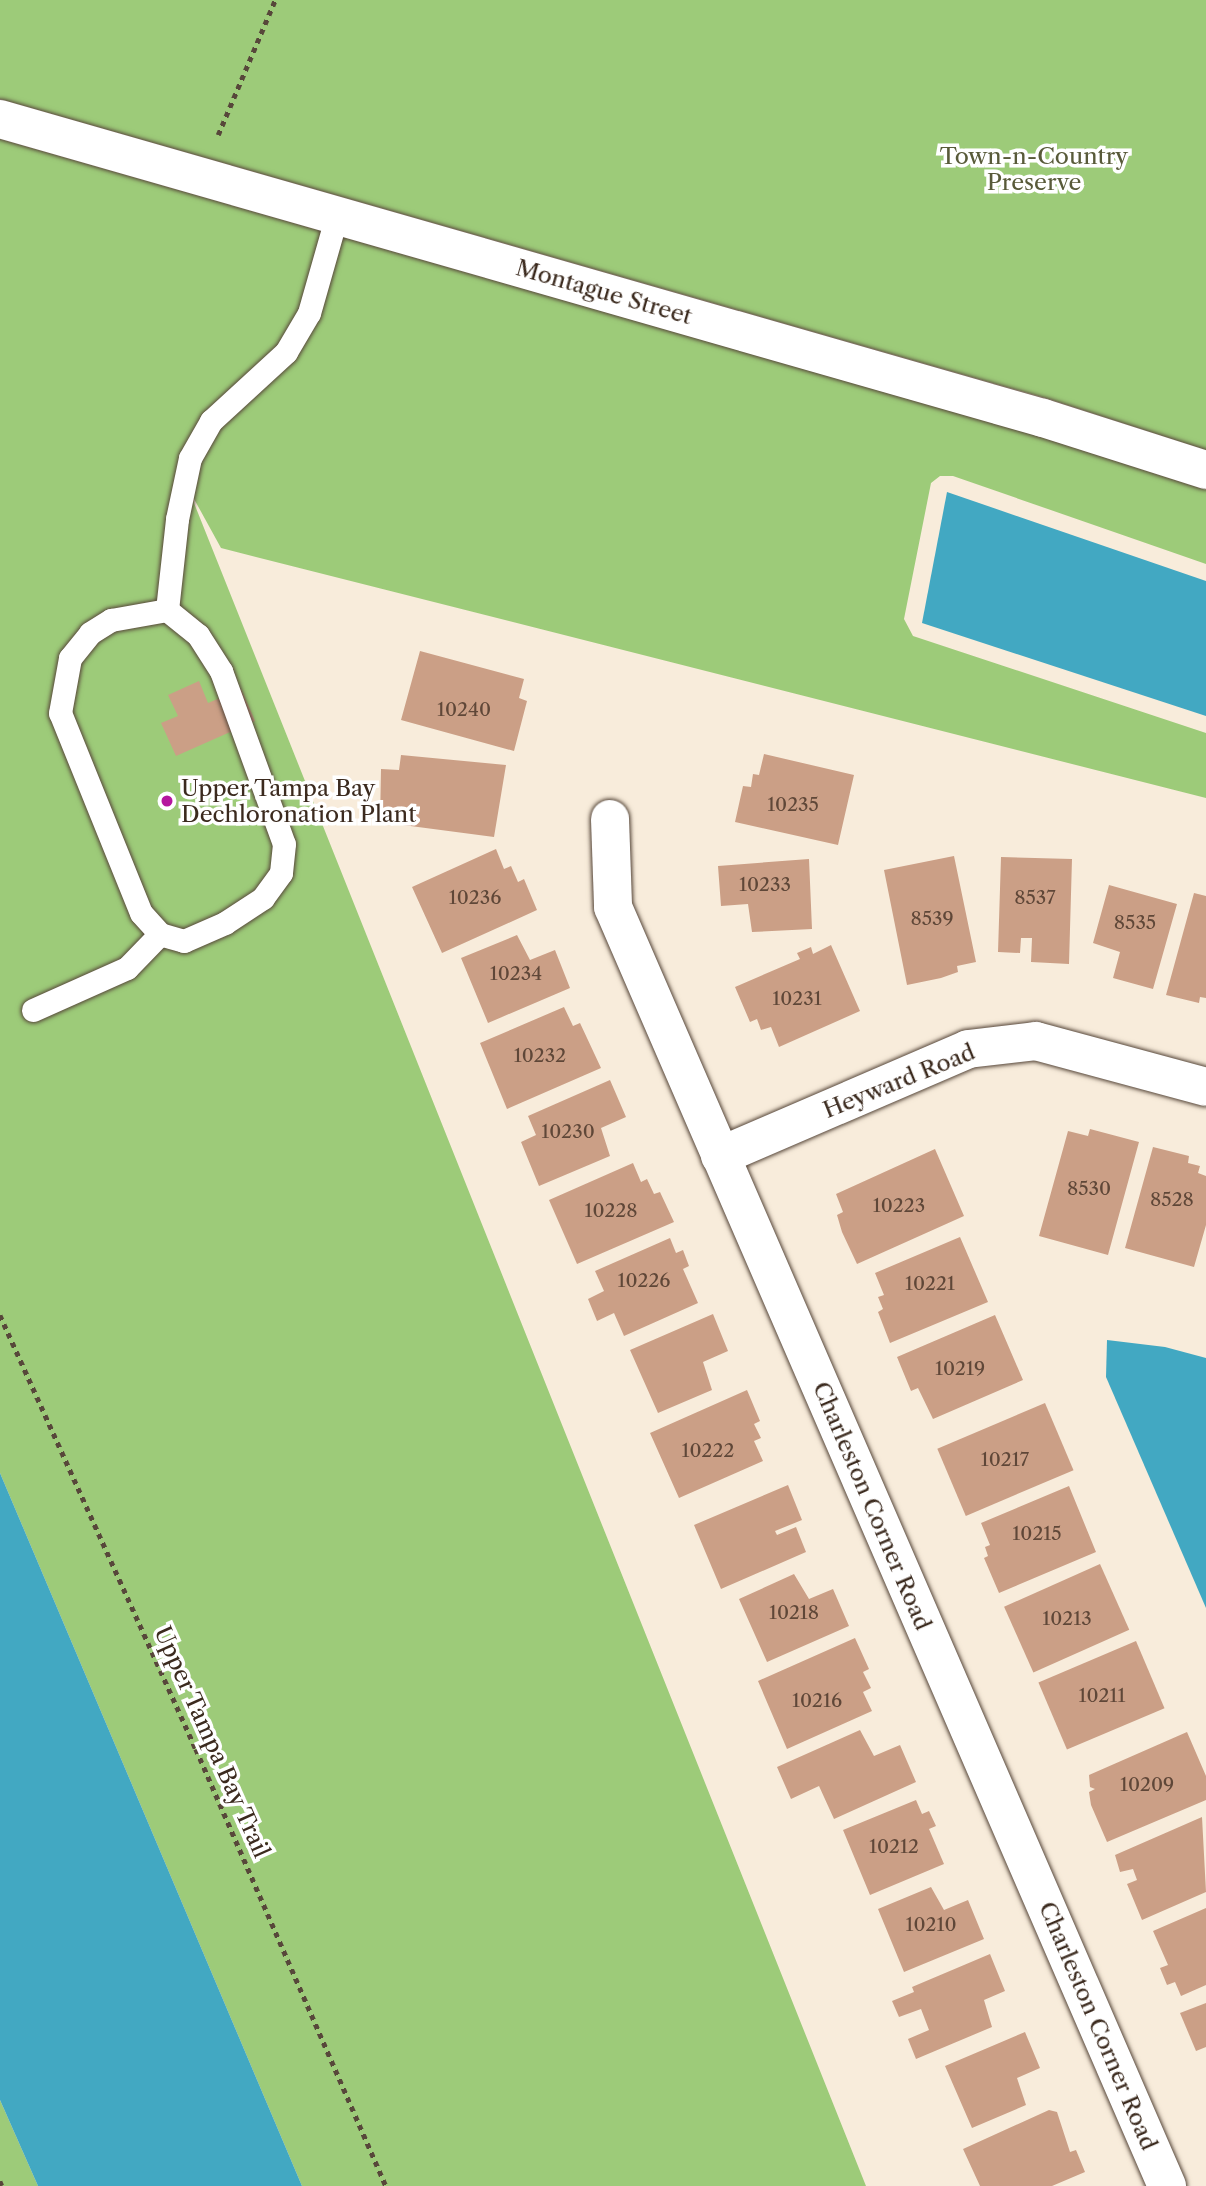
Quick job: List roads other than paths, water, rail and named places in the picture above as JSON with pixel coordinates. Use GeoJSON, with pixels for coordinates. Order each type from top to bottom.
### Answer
{"type":"FeatureCollection","features":[{"type":"Feature","properties":{"kind":"street","name":"Montague Street"},"geometry":{"type":"LineString","coordinates":[[0,119],[1043,418],[1206,470]]}},
{"type":"Feature","properties":{"kind":"street","name":"Charleston Corner Road"},"geometry":{"type":"LineString","coordinates":[[610,819],[613,907],[1167,2186]]}},
{"type":"Feature","properties":{"kind":"street","name":"Heyward Road"},"geometry":{"type":"LineString","coordinates":[[720,1156],[968,1049],[1036,1041],[1206,1087]]}},
{"type":"Feature","properties":{"kind":"lane"},"geometry":{"type":"LineString","coordinates":[[167,610],[177,519],[190,458],[211,421],[286,352],[309,313],[337,215]]}},
{"type":"Feature","properties":{"kind":"lane"},"geometry":{"type":"LineString","coordinates":[[167,610],[198,635],[221,671],[284,844],[281,873],[263,898],[225,923],[184,941],[160,934],[141,913],[60,713],[70,657],[90,633],[111,620],[167,610]]}},
{"type":"Feature","properties":{"kind":"lane"},"geometry":{"type":"LineString","coordinates":[[33,1010],[127,968],[160,934]]}},
{"type":"Feature","properties":{"kind":"water"},"geometry":{"type":"Polygon","coordinates":[[[947,492],[1206,581],[1206,716],[922,623],[947,492]]]}},
{"type":"Feature","properties":{"kind":"water"},"geometry":{"type":"Polygon","coordinates":[[[1107,1340],[1165,1347],[1206,1358],[1206,1608],[1106,1377],[1107,1340]]]}},
{"type":"Feature","properties":{"kind":"water"},"geometry":{"type":"Polygon","coordinates":[[[0,1473],[302,2186],[38,2186],[0,2100],[0,1473]]]}},
{"type":"Feature","properties":{"kind":"place","name":"Upper Tampa Bay Dechloronation Plant"},"geometry":{"type":"Point","coordinates":[167,801]}},
{"type":"Feature","properties":{"kind":"park label","name":"Town-n-Country Preserve"},"geometry":{"type":"Point","coordinates":[1034,169]}}]}
